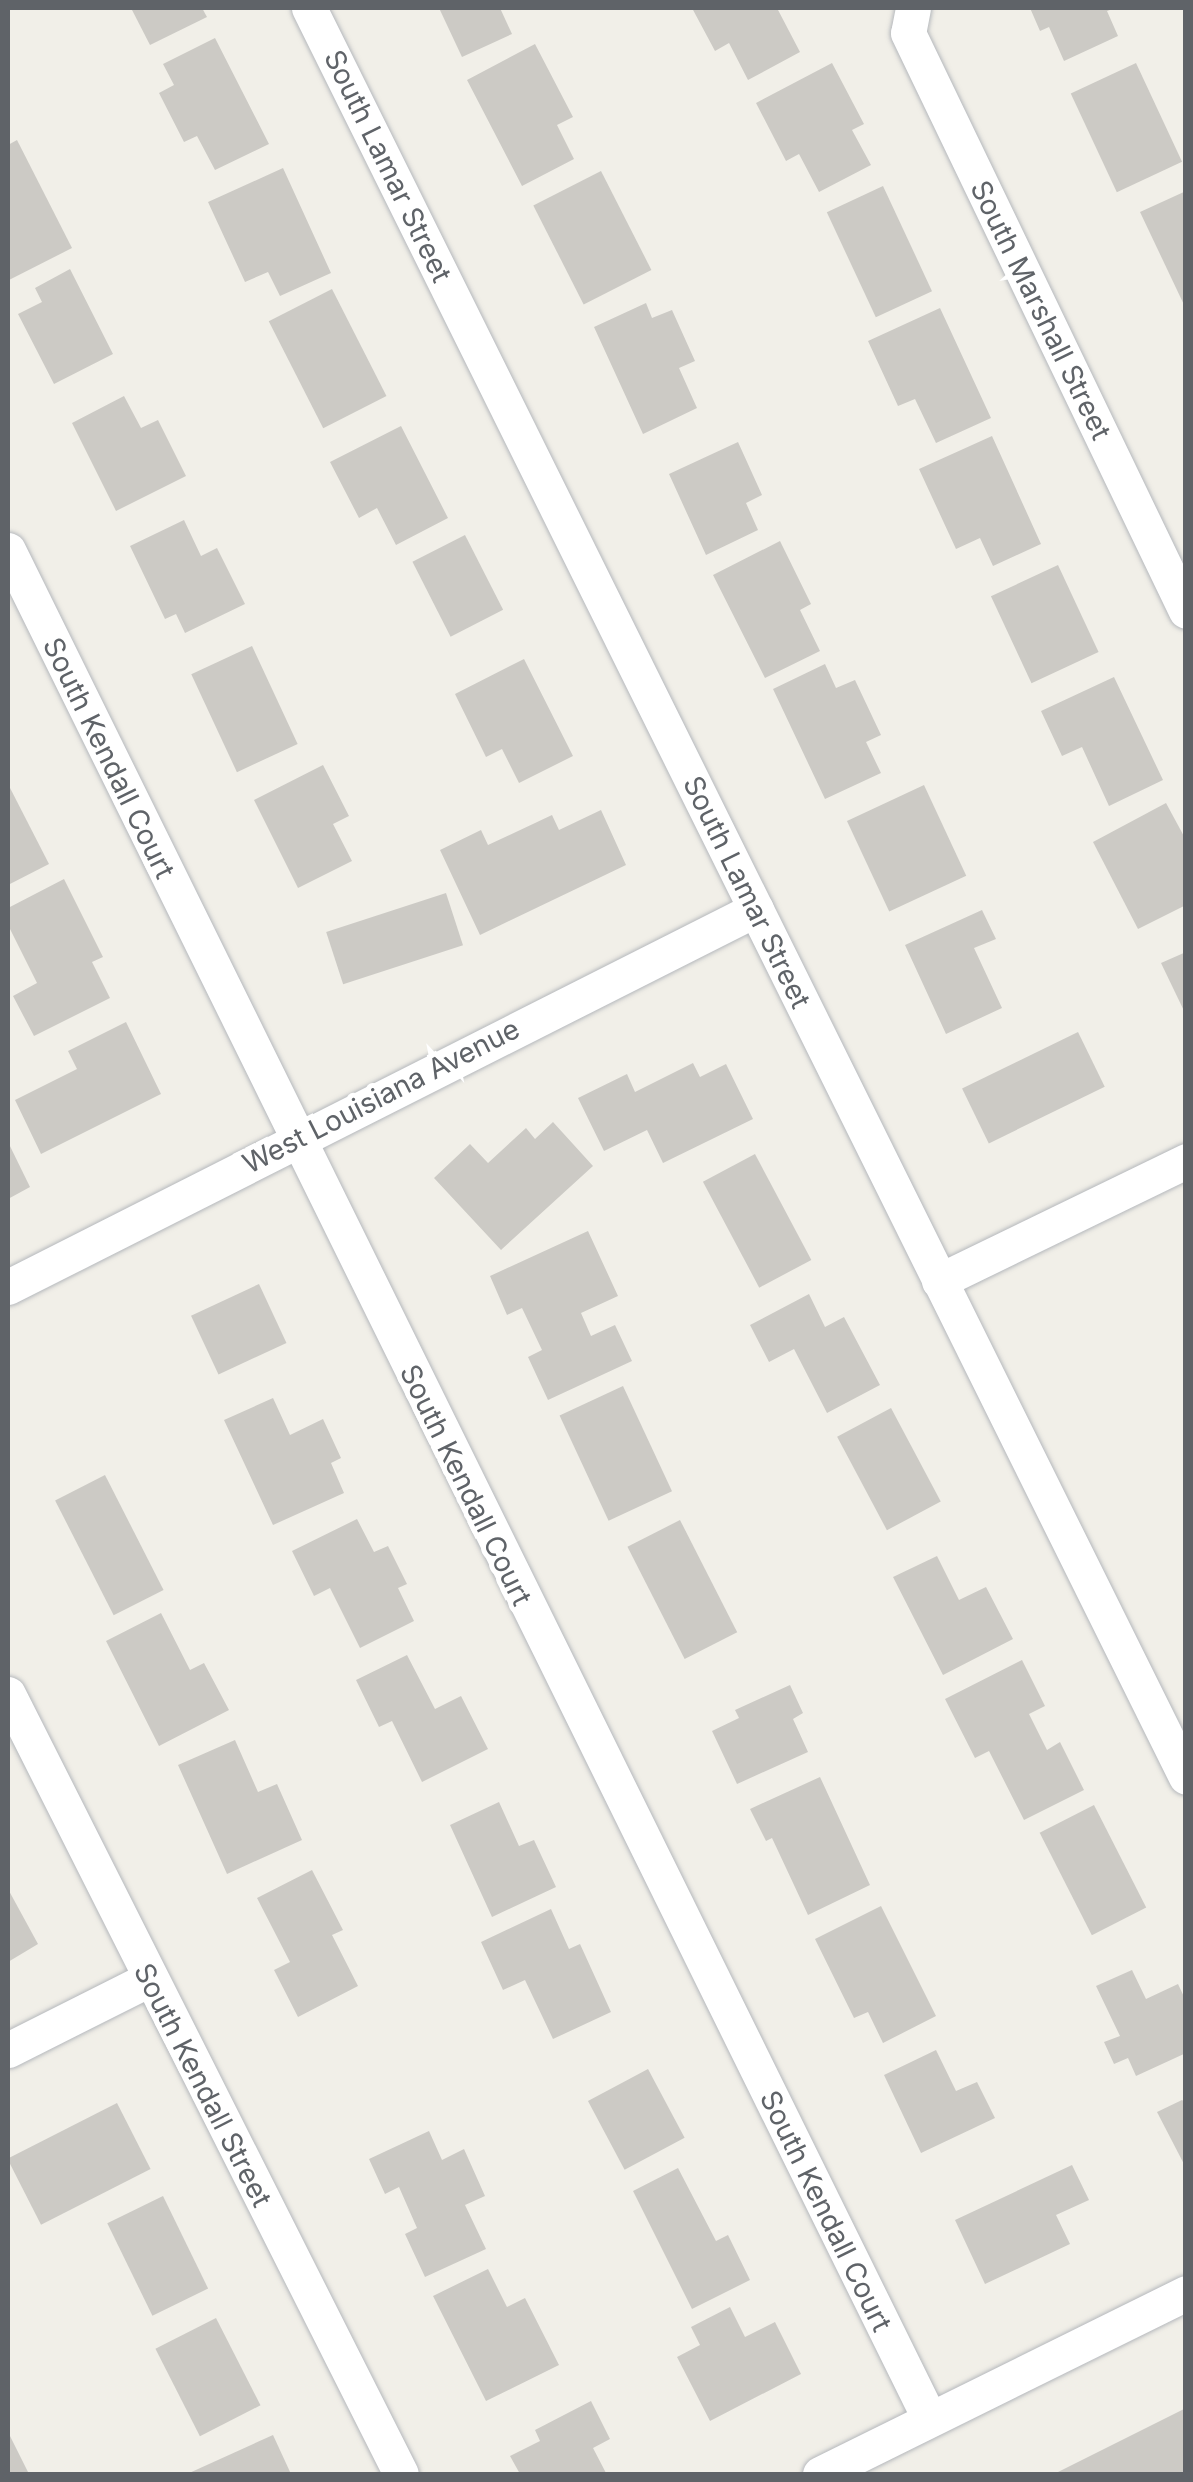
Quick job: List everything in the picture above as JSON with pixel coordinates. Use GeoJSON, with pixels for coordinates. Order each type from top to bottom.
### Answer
{"type":"FeatureCollection","features":[{"type":"Feature","properties":{"kind":"street","name":"South Lamar Street"},"geometry":{"type":"LineString","coordinates":[[310,8],[1186,1776]]}},
{"type":"Feature","properties":{"kind":"street","name":"South Marshall Street"},"geometry":{"type":"LineString","coordinates":[[914,8],[908,33],[1186,611]]}},
{"type":"Feature","properties":{"kind":"street","name":"South Kendall Court"},"geometry":{"type":"LineString","coordinates":[[8,550],[294,1138],[929,2418]]}},
{"type":"Feature","properties":{"kind":"street","name":"West Louisiana Avenue"},"geometry":{"type":"LineString","coordinates":[[8,1287],[294,1138],[756,908]]}},
{"type":"Feature","properties":{"kind":"street"},"geometry":{"type":"LineString","coordinates":[[939,1281],[1186,1161]]}},
{"type":"Feature","properties":{"kind":"street","name":"South Kendall Street"},"geometry":{"type":"LineString","coordinates":[[8,1694],[401,2474]]}},
{"type":"Feature","properties":{"kind":"street"},"geometry":{"type":"LineString","coordinates":[[8,2050],[150,1980]]}},
{"type":"Feature","properties":{"kind":"street"},"geometry":{"type":"LineString","coordinates":[[820,2474],[1186,2293]]}},
{"type":"Feature","properties":{"kind":"building"},"geometry":{"type":"Polygon","coordinates":[[[131,8],[202,8],[207,17],[150,45],[131,8]]]}},
{"type":"Feature","properties":{"kind":"building"},"geometry":{"type":"Polygon","coordinates":[[[439,8],[500,8],[512,34],[462,57],[439,8]]]}},
{"type":"Feature","properties":{"kind":"building"},"geometry":{"type":"Polygon","coordinates":[[[692,8],[777,8],[800,52],[748,80],[729,43],[715,51],[692,8]]]}},
{"type":"Feature","properties":{"kind":"building"},"geometry":{"type":"Polygon","coordinates":[[[1030,8],[1115,8],[1107,11],[1118,36],[1064,61],[1049,27],[1040,31],[1030,8]]]}},
{"type":"Feature","properties":{"kind":"building"},"geometry":{"type":"Polygon","coordinates":[[[215,38],[269,144],[215,170],[197,136],[184,142],[159,93],[174,85],[163,64],[215,38]]]}},
{"type":"Feature","properties":{"kind":"building"},"geometry":{"type":"Polygon","coordinates":[[[535,44],[573,117],[557,125],[574,159],[522,186],[467,80],[535,44]]]}},
{"type":"Feature","properties":{"kind":"building"},"geometry":{"type":"Polygon","coordinates":[[[832,63],[864,124],[852,130],[871,165],[819,192],[799,154],[786,161],[756,103],[832,63]]]}},
{"type":"Feature","properties":{"kind":"building"},"geometry":{"type":"Polygon","coordinates":[[[1136,63],[1182,162],[1117,192],[1071,93],[1136,63]]]}},
{"type":"Feature","properties":{"kind":"building"},"geometry":{"type":"Polygon","coordinates":[[[17,140],[72,248],[9,280],[8,145],[17,140]]]}},
{"type":"Feature","properties":{"kind":"building"},"geometry":{"type":"Polygon","coordinates":[[[283,168],[331,273],[280,296],[268,272],[245,282],[208,202],[283,168]]]}},
{"type":"Feature","properties":{"kind":"building"},"geometry":{"type":"Polygon","coordinates":[[[601,171],[651,270],[584,304],[533,206],[601,171]]]}},
{"type":"Feature","properties":{"kind":"building"},"geometry":{"type":"Polygon","coordinates":[[[883,186],[932,291],[876,317],[827,212],[883,186]]]}},
{"type":"Feature","properties":{"kind":"building"},"geometry":{"type":"Polygon","coordinates":[[[1186,191],[1186,309],[1140,212],[1186,191]]]}},
{"type":"Feature","properties":{"kind":"building"},"geometry":{"type":"Polygon","coordinates":[[[70,269],[113,354],[54,384],[18,314],[42,302],[35,288],[70,269]]]}},
{"type":"Feature","properties":{"kind":"building"},"geometry":{"type":"Polygon","coordinates":[[[332,289],[386,396],[323,428],[269,321],[332,289]]]}},
{"type":"Feature","properties":{"kind":"building"},"geometry":{"type":"Polygon","coordinates":[[[646,303],[652,318],[672,310],[695,361],[679,368],[697,408],[643,434],[594,327],[646,303]]]}},
{"type":"Feature","properties":{"kind":"building"},"geometry":{"type":"Polygon","coordinates":[[[940,308],[991,418],[936,443],[915,399],[898,406],[868,341],[940,308]]]}},
{"type":"Feature","properties":{"kind":"building"},"geometry":{"type":"Polygon","coordinates":[[[124,396],[141,428],[158,420],[186,476],[116,511],[72,423],[124,396]]]}},
{"type":"Feature","properties":{"kind":"building"},"geometry":{"type":"Polygon","coordinates":[[[401,426],[448,518],[396,545],[377,508],[359,518],[330,462],[401,426]]]}},
{"type":"Feature","properties":{"kind":"building"},"geometry":{"type":"Polygon","coordinates":[[[992,436],[1041,544],[993,566],[980,538],[956,549],[919,469],[992,436]]]}},
{"type":"Feature","properties":{"kind":"building"},"geometry":{"type":"Polygon","coordinates":[[[738,442],[762,495],[746,503],[758,530],[706,555],[669,474],[738,442]]]}},
{"type":"Feature","properties":{"kind":"building"},"geometry":{"type":"Polygon","coordinates":[[[184,520],[201,556],[217,548],[245,604],[185,633],[176,614],[165,619],[130,546],[184,520]]]}},
{"type":"Feature","properties":{"kind":"building"},"geometry":{"type":"Polygon","coordinates":[[[465,535],[503,610],[451,637],[412,562],[465,535]]]}},
{"type":"Feature","properties":{"kind":"building"},"geometry":{"type":"Polygon","coordinates":[[[780,541],[811,604],[800,610],[820,651],[765,678],[713,575],[780,541]]]}},
{"type":"Feature","properties":{"kind":"building"},"geometry":{"type":"Polygon","coordinates":[[[1058,565],[1099,652],[1032,683],[991,596],[1058,565]]]}},
{"type":"Feature","properties":{"kind":"building"},"geometry":{"type":"Polygon","coordinates":[[[252,646],[298,744],[237,772],[191,674],[252,646]]]}},
{"type":"Feature","properties":{"kind":"building"},"geometry":{"type":"Polygon","coordinates":[[[524,659],[573,756],[519,783],[502,749],[486,757],[455,694],[524,659]]]}},
{"type":"Feature","properties":{"kind":"building"},"geometry":{"type":"Polygon","coordinates":[[[825,664],[836,688],[855,680],[881,735],[866,742],[881,773],[825,799],[773,689],[825,664]]]}},
{"type":"Feature","properties":{"kind":"building"},"geometry":{"type":"Polygon","coordinates":[[[1114,677],[1163,780],[1109,806],[1082,747],[1062,756],[1041,711],[1114,677]]]}},
{"type":"Feature","properties":{"kind":"building"},"geometry":{"type":"Polygon","coordinates":[[[323,765],[349,816],[333,824],[352,861],[298,888],[254,800],[323,765]]]}},
{"type":"Feature","properties":{"kind":"building"},"geometry":{"type":"Polygon","coordinates":[[[8,784],[49,864],[8,885],[8,784]]]}},
{"type":"Feature","properties":{"kind":"building"},"geometry":{"type":"Polygon","coordinates":[[[924,785],[966,876],[889,912],[847,821],[924,785]]]}},
{"type":"Feature","properties":{"kind":"building"},"geometry":{"type":"Polygon","coordinates":[[[1166,803],[1186,840],[1186,905],[1138,929],[1093,842],[1166,803]]]}},
{"type":"Feature","properties":{"kind":"building"},"geometry":{"type":"Polygon","coordinates":[[[601,810],[626,865],[480,935],[440,850],[481,830],[488,845],[552,815],[559,830],[601,810]]]}},
{"type":"Feature","properties":{"kind":"building"},"geometry":{"type":"Polygon","coordinates":[[[64,879],[103,957],[92,962],[110,998],[34,1036],[13,996],[37,983],[8,925],[8,908],[64,879]]]}},
{"type":"Feature","properties":{"kind":"building"},"geometry":{"type":"Polygon","coordinates":[[[446,893],[463,945],[343,984],[326,932],[446,893]]]}},
{"type":"Feature","properties":{"kind":"building"},"geometry":{"type":"Polygon","coordinates":[[[982,910],[996,939],[974,948],[1002,1008],[946,1034],[905,945],[982,910]]]}},
{"type":"Feature","properties":{"kind":"building"},"geometry":{"type":"Polygon","coordinates":[[[1186,952],[1186,1015],[1161,963],[1186,952]]]}},
{"type":"Feature","properties":{"kind":"building"},"geometry":{"type":"Polygon","coordinates":[[[126,1022],[161,1094],[41,1154],[15,1100],[77,1069],[68,1051],[126,1022]]]}},
{"type":"Feature","properties":{"kind":"building"},"geometry":{"type":"Polygon","coordinates":[[[1078,1032],[1105,1087],[989,1143],[962,1089],[1078,1032]]]}},
{"type":"Feature","properties":{"kind":"building"},"geometry":{"type":"Polygon","coordinates":[[[693,1063],[700,1077],[726,1064],[753,1119],[663,1163],[647,1130],[604,1151],[578,1098],[627,1074],[635,1092],[693,1063]]]}},
{"type":"Feature","properties":{"kind":"building"},"geometry":{"type":"Polygon","coordinates":[[[553,1122],[593,1166],[501,1250],[434,1178],[470,1144],[488,1163],[526,1128],[535,1139],[553,1122]]]}},
{"type":"Feature","properties":{"kind":"building"},"geometry":{"type":"Polygon","coordinates":[[[8,1142],[30,1187],[8,1199],[8,1142]]]}},
{"type":"Feature","properties":{"kind":"building"},"geometry":{"type":"Polygon","coordinates":[[[755,1154],[811,1260],[759,1288],[703,1182],[755,1154]]]}},
{"type":"Feature","properties":{"kind":"building"},"geometry":{"type":"Polygon","coordinates":[[[588,1231],[618,1296],[581,1313],[591,1336],[615,1325],[632,1361],[548,1400],[528,1357],[542,1350],[522,1308],[507,1315],[490,1276],[588,1231]]]}},
{"type":"Feature","properties":{"kind":"building"},"geometry":{"type":"Polygon","coordinates":[[[259,1284],[286,1343],[218,1375],[191,1316],[259,1284]]]}},
{"type":"Feature","properties":{"kind":"building"},"geometry":{"type":"Polygon","coordinates":[[[809,1294],[825,1327],[844,1317],[880,1385],[827,1413],[794,1349],[769,1362],[750,1325],[809,1294]]]}},
{"type":"Feature","properties":{"kind":"building"},"geometry":{"type":"Polygon","coordinates":[[[623,1386],[672,1491],[609,1521],[560,1416],[623,1386]]]}},
{"type":"Feature","properties":{"kind":"building"},"geometry":{"type":"Polygon","coordinates":[[[273,1398],[290,1435],[323,1419],[341,1458],[331,1463],[344,1493],[273,1525],[224,1420],[273,1398]]]}},
{"type":"Feature","properties":{"kind":"building"},"geometry":{"type":"Polygon","coordinates":[[[891,1408],[941,1502],[887,1530],[837,1437],[891,1408]]]}},
{"type":"Feature","properties":{"kind":"building"},"geometry":{"type":"Polygon","coordinates":[[[105,1475],[164,1590],[114,1615],[55,1500],[105,1475]]]}},
{"type":"Feature","properties":{"kind":"building"},"geometry":{"type":"Polygon","coordinates":[[[357,1519],[374,1552],[388,1546],[407,1584],[398,1588],[414,1621],[360,1648],[330,1588],[314,1596],[292,1551],[357,1519]]]}},
{"type":"Feature","properties":{"kind":"building"},"geometry":{"type":"Polygon","coordinates":[[[680,1520],[737,1632],[685,1659],[627,1547],[680,1520]]]}},
{"type":"Feature","properties":{"kind":"building"},"geometry":{"type":"Polygon","coordinates":[[[937,1556],[959,1600],[986,1587],[1013,1639],[943,1675],[893,1577],[937,1556]]]}},
{"type":"Feature","properties":{"kind":"building"},"geometry":{"type":"Polygon","coordinates":[[[161,1613],[190,1670],[204,1663],[229,1710],[159,1746],[106,1641],[161,1613]]]}},
{"type":"Feature","properties":{"kind":"building"},"geometry":{"type":"Polygon","coordinates":[[[407,1655],[435,1709],[461,1696],[488,1749],[422,1782],[392,1721],[379,1727],[356,1680],[407,1655]]]}},
{"type":"Feature","properties":{"kind":"building"},"geometry":{"type":"Polygon","coordinates":[[[1022,1660],[1045,1706],[1029,1714],[1047,1750],[1060,1742],[1084,1790],[1024,1820],[989,1751],[975,1758],[945,1699],[1022,1660]]]}},
{"type":"Feature","properties":{"kind":"building"},"geometry":{"type":"Polygon","coordinates":[[[790,1685],[803,1713],[793,1719],[808,1752],[737,1784],[712,1731],[739,1718],[735,1710],[790,1685]]]}},
{"type":"Feature","properties":{"kind":"building"},"geometry":{"type":"Polygon","coordinates":[[[235,1740],[258,1792],[277,1784],[302,1840],[227,1874],[178,1765],[235,1740]]]}},
{"type":"Feature","properties":{"kind":"building"},"geometry":{"type":"Polygon","coordinates":[[[820,1777],[870,1885],[808,1915],[772,1838],[766,1841],[750,1809],[820,1777]]]}},
{"type":"Feature","properties":{"kind":"building"},"geometry":{"type":"Polygon","coordinates":[[[499,1802],[519,1846],[534,1840],[556,1887],[492,1917],[450,1825],[499,1802]]]}},
{"type":"Feature","properties":{"kind":"building"},"geometry":{"type":"Polygon","coordinates":[[[1094,1805],[1146,1907],[1092,1935],[1040,1833],[1094,1805]]]}},
{"type":"Feature","properties":{"kind":"building"},"geometry":{"type":"Polygon","coordinates":[[[312,1870],[343,1930],[332,1935],[358,1986],[298,2017],[274,1970],[290,1962],[257,1898],[312,1870]]]}},
{"type":"Feature","properties":{"kind":"building"},"geometry":{"type":"Polygon","coordinates":[[[8,1889],[38,1944],[8,1962],[8,1889]]]}},
{"type":"Feature","properties":{"kind":"building"},"geometry":{"type":"Polygon","coordinates":[[[881,1906],[936,2016],[883,2043],[868,2012],[854,2018],[815,1939],[881,1906]]]}},
{"type":"Feature","properties":{"kind":"building"},"geometry":{"type":"Polygon","coordinates":[[[551,1909],[569,1949],[580,1944],[611,2012],[553,2039],[525,1980],[503,1990],[481,1942],[551,1909]]]}},
{"type":"Feature","properties":{"kind":"building"},"geometry":{"type":"Polygon","coordinates":[[[1132,1970],[1146,1999],[1178,1984],[1186,2001],[1186,2053],[1136,2076],[1128,2058],[1114,2064],[1104,2042],[1120,2036],[1096,1986],[1132,1970]]]}},
{"type":"Feature","properties":{"kind":"building"},"geometry":{"type":"Polygon","coordinates":[[[936,2050],[956,2091],[977,2082],[995,2118],[921,2153],[884,2075],[936,2050]]]}},
{"type":"Feature","properties":{"kind":"building"},"geometry":{"type":"Polygon","coordinates":[[[648,2069],[685,2138],[625,2170],[588,2101],[648,2069]]]}},
{"type":"Feature","properties":{"kind":"building"},"geometry":{"type":"Polygon","coordinates":[[[1182,2100],[1186,2103],[1186,2168],[1157,2112],[1182,2100]]]}},
{"type":"Feature","properties":{"kind":"building"},"geometry":{"type":"Polygon","coordinates":[[[117,2103],[151,2169],[41,2225],[8,2159],[117,2103]]]}},
{"type":"Feature","properties":{"kind":"building"},"geometry":{"type":"Polygon","coordinates":[[[429,2131],[442,2160],[464,2149],[485,2196],[465,2205],[486,2249],[425,2277],[405,2234],[417,2228],[399,2187],[385,2194],[369,2159],[429,2131]]]}},
{"type":"Feature","properties":{"kind":"building"},"geometry":{"type":"Polygon","coordinates":[[[1072,2165],[1089,2200],[1056,2215],[1070,2244],[985,2284],[955,2220],[1072,2165]]]}},
{"type":"Feature","properties":{"kind":"building"},"geometry":{"type":"Polygon","coordinates":[[[678,2168],[716,2241],[728,2235],[750,2280],[692,2309],[633,2191],[678,2168]]]}},
{"type":"Feature","properties":{"kind":"building"},"geometry":{"type":"Polygon","coordinates":[[[163,2196],[208,2289],[152,2316],[107,2223],[163,2196]]]}},
{"type":"Feature","properties":{"kind":"building"},"geometry":{"type":"Polygon","coordinates":[[[488,2269],[507,2307],[525,2298],[559,2365],[486,2401],[433,2296],[488,2269]]]}},
{"type":"Feature","properties":{"kind":"building"},"geometry":{"type":"Polygon","coordinates":[[[730,2307],[745,2337],[775,2322],[801,2374],[710,2421],[677,2357],[700,2345],[691,2327],[730,2307]]]}},
{"type":"Feature","properties":{"kind":"building"},"geometry":{"type":"Polygon","coordinates":[[[216,2318],[260,2405],[200,2436],[155,2349],[216,2318]]]}},
{"type":"Feature","properties":{"kind":"building"},"geometry":{"type":"Polygon","coordinates":[[[591,2401],[610,2439],[593,2448],[606,2473],[520,2474],[510,2456],[540,2441],[535,2430],[591,2401]]]}},
{"type":"Feature","properties":{"kind":"building"},"geometry":{"type":"Polygon","coordinates":[[[1186,2408],[1186,2474],[1054,2474],[1186,2408]]]}},
{"type":"Feature","properties":{"kind":"building"},"geometry":{"type":"Polygon","coordinates":[[[8,2432],[29,2474],[8,2474],[8,2432]]]}},
{"type":"Feature","properties":{"kind":"building"},"geometry":{"type":"Polygon","coordinates":[[[273,2435],[291,2474],[187,2474],[273,2435]]]}}]}
